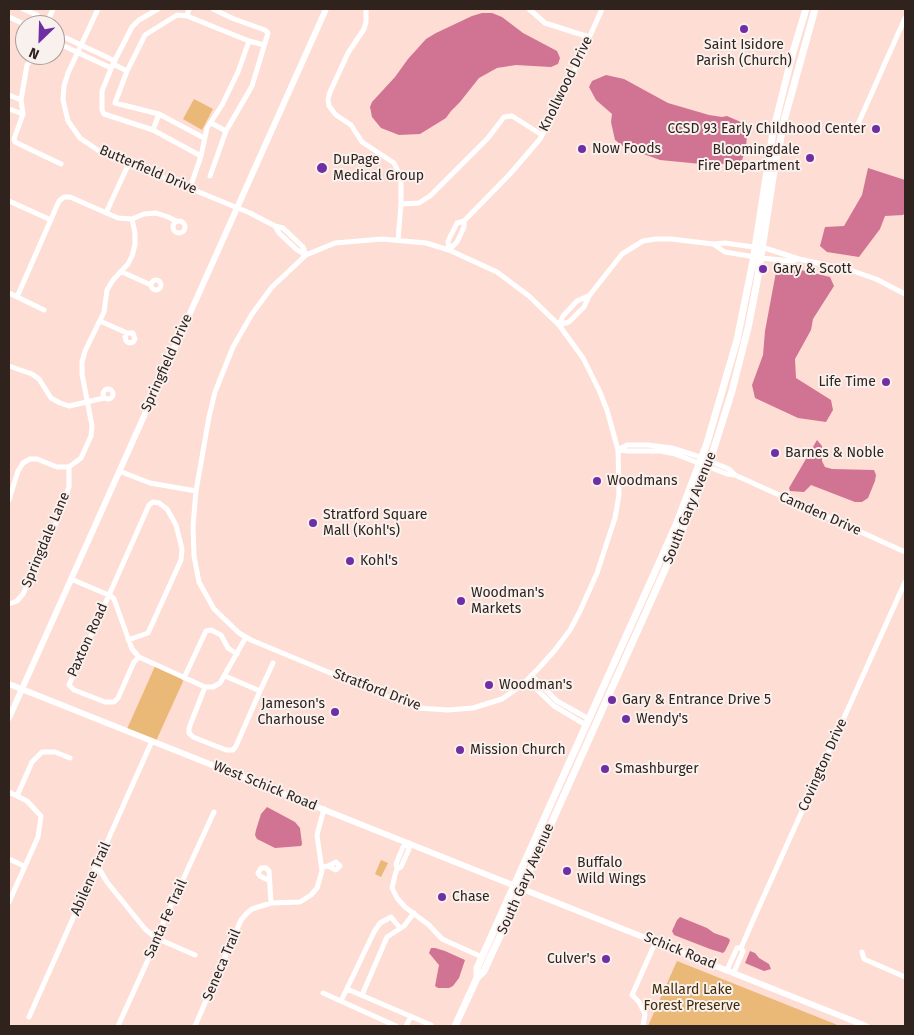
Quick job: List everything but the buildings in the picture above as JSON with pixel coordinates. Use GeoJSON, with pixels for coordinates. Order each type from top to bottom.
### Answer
{"type":"FeatureCollection","features":[{"type":"Feature","properties":{"kind":"main road","name":"South Gary Avenue"},"geometry":{"type":"LineString","coordinates":[[455,1026],[477,978],[484,971],[522,888],[680,536],[709,464],[740,360],[761,258],[759,247],[784,86],[806,9]]}},
{"type":"Feature","properties":{"kind":"main road","name":"South Gary Avenue"},"geometry":{"type":"LineString","coordinates":[[775,144],[815,9]]}},
{"type":"Feature","properties":{"kind":"main road","name":"South Gary Avenue"},"geometry":{"type":"LineString","coordinates":[[477,978],[477,968],[676,525],[701,461],[732,358],[753,257],[759,247]]}},
{"type":"Feature","properties":{"kind":"street"},"geometry":{"type":"LineString","coordinates":[[23,9],[37,15]]}},
{"type":"Feature","properties":{"kind":"street","name":"Butterfield Drive"},"geometry":{"type":"LineString","coordinates":[[98,9],[64,86],[63,100],[68,121],[80,138],[89,146],[237,208],[275,226],[279,233],[296,249],[306,255]]}},
{"type":"Feature","properties":{"kind":"street"},"geometry":{"type":"LineString","coordinates":[[158,9],[139,20],[132,27],[102,91],[102,110],[104,114],[153,130],[201,156]]}},
{"type":"Feature","properties":{"kind":"street"},"geometry":{"type":"LineString","coordinates":[[187,16],[189,9]]}},
{"type":"Feature","properties":{"kind":"street"},"geometry":{"type":"LineString","coordinates":[[210,176],[226,130],[252,86],[268,33],[265,30],[213,9]]}},
{"type":"Feature","properties":{"kind":"street","name":"Springfield Drive"},"geometry":{"type":"LineString","coordinates":[[9,718],[326,9]]}},
{"type":"Feature","properties":{"kind":"street"},"geometry":{"type":"LineString","coordinates":[[366,9],[364,29],[348,53],[328,99],[329,106],[336,116],[351,125],[362,142],[394,163],[401,177],[398,240]]}},
{"type":"Feature","properties":{"kind":"street"},"geometry":{"type":"LineString","coordinates":[[529,9],[545,23],[589,37]]}},
{"type":"Feature","properties":{"kind":"street","name":"Knollwood Drive"},"geometry":{"type":"LineString","coordinates":[[449,250],[457,242],[464,227],[464,221],[521,163],[542,135],[555,112],[602,9]]}},
{"type":"Feature","properties":{"kind":"street"},"geometry":{"type":"LineString","coordinates":[[204,138],[159,114],[116,103],[127,71],[146,36],[177,15],[187,16],[248,41],[264,45]]}},
{"type":"Feature","properties":{"kind":"street"},"geometry":{"type":"LineString","coordinates":[[854,133],[905,18]]}},
{"type":"Feature","properties":{"kind":"street"},"geometry":{"type":"LineString","coordinates":[[65,38],[127,71]]}},
{"type":"Feature","properties":{"kind":"street"},"geometry":{"type":"LineString","coordinates":[[190,188],[201,156],[204,138],[238,72],[248,41]]}},
{"type":"Feature","properties":{"kind":"street"},"geometry":{"type":"LineString","coordinates":[[65,46],[113,64]]}},
{"type":"Feature","properties":{"kind":"street"},"geometry":{"type":"LineString","coordinates":[[26,65],[21,100],[23,114],[14,139],[15,142],[60,164]]}},
{"type":"Feature","properties":{"kind":"street"},"geometry":{"type":"LineString","coordinates":[[9,95],[21,100]]}},
{"type":"Feature","properties":{"kind":"street"},"geometry":{"type":"LineString","coordinates":[[9,109],[23,114]]}},
{"type":"Feature","properties":{"kind":"street"},"geometry":{"type":"LineString","coordinates":[[153,130],[159,114]]}},
{"type":"Feature","properties":{"kind":"street"},"geometry":{"type":"LineString","coordinates":[[401,204],[419,202],[430,196],[488,138],[506,116],[512,116],[542,135]]}},
{"type":"Feature","properties":{"kind":"street"},"geometry":{"type":"LineString","coordinates":[[211,122],[226,130]]}},
{"type":"Feature","properties":{"kind":"street"},"geometry":{"type":"LineString","coordinates":[[106,213],[129,163]]}},
{"type":"Feature","properties":{"kind":"street"},"geometry":{"type":"LineString","coordinates":[[17,296],[60,200],[64,197],[70,197],[118,218],[132,219],[144,214],[156,214],[168,217],[176,222]]}},
{"type":"Feature","properties":{"kind":"street"},"geometry":{"type":"LineString","coordinates":[[9,201],[51,220]]}},
{"type":"Feature","properties":{"kind":"street"},"geometry":{"type":"LineString","coordinates":[[9,500],[18,471],[23,463],[30,459],[37,459],[57,467],[69,467],[81,458],[91,436],[92,426],[82,374],[82,362],[85,351],[100,322],[106,304],[107,290],[113,280],[128,264],[135,245],[132,219]]}},
{"type":"Feature","properties":{"kind":"street"},"geometry":{"type":"LineString","coordinates":[[559,325],[569,322],[584,307],[588,296],[616,260],[628,250],[643,241],[664,238],[759,247],[799,259],[850,270],[876,279],[905,294]]}},
{"type":"Feature","properties":{"kind":"street","name":"Stratford Drive"},"geometry":{"type":"LineString","coordinates":[[361,240],[398,240],[426,243],[449,250],[497,272],[529,296],[559,325],[583,358],[599,390],[618,450],[619,482],[618,507],[600,567],[585,603],[570,630],[530,678],[502,699],[473,708],[448,710],[418,708],[273,650],[246,637],[230,626],[214,609],[200,582],[193,546],[193,526],[196,490],[215,392],[233,347],[252,314],[272,287],[306,255],[335,243],[361,240]]}},
{"type":"Feature","properties":{"kind":"street"},"geometry":{"type":"LineString","coordinates":[[713,244],[725,252],[753,257],[791,261],[799,259]]}},
{"type":"Feature","properties":{"kind":"street"},"geometry":{"type":"LineString","coordinates":[[122,272],[151,285]]}},
{"type":"Feature","properties":{"kind":"street"},"geometry":{"type":"LineString","coordinates":[[9,293],[44,310]]}},
{"type":"Feature","properties":{"kind":"street"},"geometry":{"type":"LineString","coordinates":[[559,325],[563,316],[578,301],[588,296]]}},
{"type":"Feature","properties":{"kind":"street"},"geometry":{"type":"LineString","coordinates":[[100,322],[126,333]]}},
{"type":"Feature","properties":{"kind":"street"},"geometry":{"type":"LineString","coordinates":[[9,366],[32,374],[39,379],[51,398],[60,403],[69,406],[104,398]]}},
{"type":"Feature","properties":{"kind":"street","name":"Camden Drive"},"geometry":{"type":"LineString","coordinates":[[618,450],[661,451],[729,469],[735,475],[905,552]]}},
{"type":"Feature","properties":{"kind":"street","name":"Springdale Lane"},"geometry":{"type":"LineString","coordinates":[[9,604],[17,601],[23,594],[53,531],[69,487],[69,467]]}},
{"type":"Feature","properties":{"kind":"street"},"geometry":{"type":"LineString","coordinates":[[119,470],[150,483],[196,490]]}},
{"type":"Feature","properties":{"kind":"street","name":"Paxton Road"},"geometry":{"type":"LineString","coordinates":[[128,640],[148,633],[181,560],[182,549],[176,524],[166,509],[159,503],[153,502],[149,505],[69,685],[74,690],[105,702],[114,702],[118,698],[134,662],[139,657]]}},
{"type":"Feature","properties":{"kind":"street"},"geometry":{"type":"LineString","coordinates":[[71,579],[114,599],[128,640],[132,649],[139,657],[205,687],[218,685],[225,676],[246,637]]}},
{"type":"Feature","properties":{"kind":"street","name":"Covington Drive"},"geometry":{"type":"LineString","coordinates":[[734,972],[743,951],[741,948],[905,582]]}},
{"type":"Feature","properties":{"kind":"street"},"geometry":{"type":"LineString","coordinates":[[184,678],[206,631],[210,630],[221,635],[228,648],[237,654]]}},
{"type":"Feature","properties":{"kind":"street"},"geometry":{"type":"LineString","coordinates":[[205,687],[189,728],[189,733],[226,750],[232,750],[236,746],[273,662]]}},
{"type":"Feature","properties":{"kind":"street"},"geometry":{"type":"LineString","coordinates":[[225,676],[260,691]]}},
{"type":"Feature","properties":{"kind":"street"},"geometry":{"type":"LineString","coordinates":[[530,678],[554,706],[587,722]]}},
{"type":"Feature","properties":{"kind":"street","name":"West Schick Road"},"geometry":{"type":"LineString","coordinates":[[9,684],[522,888]]}},
{"type":"Feature","properties":{"kind":"street","name":"Abilene Trail"},"geometry":{"type":"LineString","coordinates":[[29,1017],[152,741]]}},
{"type":"Feature","properties":{"kind":"street"},"geometry":{"type":"LineString","coordinates":[[17,796],[32,762],[42,752],[55,752],[70,758]]}},
{"type":"Feature","properties":{"kind":"street"},"geometry":{"type":"LineString","coordinates":[[9,792],[27,801],[41,816],[38,837],[9,902]]}},
{"type":"Feature","properties":{"kind":"street","name":"Seneca Trail"},"geometry":{"type":"LineString","coordinates":[[195,1026],[241,920],[252,909],[271,903],[300,902],[315,891],[325,867],[318,851],[317,835],[324,809]]}},
{"type":"Feature","properties":{"kind":"street","name":"Santa Fe Trail"},"geometry":{"type":"LineString","coordinates":[[118,1026],[214,812]]}},
{"type":"Feature","properties":{"kind":"street"},"geometry":{"type":"LineString","coordinates":[[409,843],[407,854],[401,867],[397,869],[392,888],[397,898],[442,939],[482,957]]}},
{"type":"Feature","properties":{"kind":"street"},"geometry":{"type":"LineString","coordinates":[[9,859],[24,866]]}},
{"type":"Feature","properties":{"kind":"street"},"geometry":{"type":"LineString","coordinates":[[97,865],[140,922],[156,938],[195,956]]}},
{"type":"Feature","properties":{"kind":"street"},"geometry":{"type":"LineString","coordinates":[[268,880],[271,903]]}},
{"type":"Feature","properties":{"kind":"street","name":"Schick Road"},"geometry":{"type":"LineString","coordinates":[[522,888],[866,1026]]}},
{"type":"Feature","properties":{"kind":"street"},"geometry":{"type":"LineString","coordinates":[[362,995],[388,938],[404,926],[414,913]]}},
{"type":"Feature","properties":{"kind":"street"},"geometry":{"type":"LineString","coordinates":[[342,1002],[374,932],[380,923],[391,917],[394,918],[400,928]]}},
{"type":"Feature","properties":{"kind":"street"},"geometry":{"type":"LineString","coordinates":[[643,1026],[645,1014],[639,1002],[632,994],[656,941]]}},
{"type":"Feature","properties":{"kind":"street","name":"Covington Drive"},"geometry":{"type":"LineString","coordinates":[[727,970],[737,948],[741,948]]}},
{"type":"Feature","properties":{"kind":"street"},"geometry":{"type":"LineString","coordinates":[[862,952],[864,959],[905,977]]}},
{"type":"Feature","properties":{"kind":"street"},"geometry":{"type":"LineString","coordinates":[[347,989],[431,1025]]}},
{"type":"Feature","properties":{"kind":"street"},"geometry":{"type":"LineString","coordinates":[[323,993],[396,1026]]}},
{"type":"Feature","properties":{"kind":"street"},"geometry":{"type":"LineString","coordinates":[[406,1026],[411,1016]]}},
{"type":"Feature","properties":{"kind":"green space"},"geometry":{"type":"Polygon","coordinates":[[[194,99],[213,109],[202,130],[183,119],[194,99]]]}},
{"type":"Feature","properties":{"kind":"green space"},"geometry":{"type":"Polygon","coordinates":[[[156,664],[185,677],[156,741],[127,729],[156,664]]]}},
{"type":"Feature","properties":{"kind":"green space"},"geometry":{"type":"Polygon","coordinates":[[[381,860],[388,863],[381,877],[375,874],[381,860]]]}},
{"type":"Feature","properties":{"kind":"green space","name":"Mallard Lake Forest Preserve"},"geometry":{"type":"Polygon","coordinates":[[[677,961],[840,1026],[648,1026],[677,961]]]}},
{"type":"Feature","properties":{"kind":"shaded area"},"geometry":{"type":"Polygon","coordinates":[[[482,13],[492,13],[502,17],[523,33],[557,51],[560,58],[558,64],[551,67],[516,65],[497,68],[479,78],[446,118],[420,134],[399,135],[381,128],[372,117],[370,107],[372,102],[395,77],[408,59],[426,39],[482,13]]]}},
{"type":"Feature","properties":{"kind":"shaded area"},"geometry":{"type":"Polygon","coordinates":[[[606,75],[624,79],[668,103],[709,115],[727,116],[743,123],[747,135],[746,148],[742,160],[731,164],[701,164],[660,160],[624,147],[615,140],[611,122],[612,114],[596,100],[589,87],[592,81],[606,75]]]}},
{"type":"Feature","properties":{"kind":"shaded area"},"geometry":{"type":"Polygon","coordinates":[[[868,168],[905,180],[905,213],[903,215],[885,216],[880,229],[859,257],[827,252],[820,246],[825,227],[844,226],[862,195],[868,168]]]}},
{"type":"Feature","properties":{"kind":"shaded area"},"geometry":{"type":"Polygon","coordinates":[[[801,270],[830,277],[834,286],[813,319],[811,330],[795,359],[796,378],[831,400],[833,410],[826,422],[798,418],[755,398],[752,385],[763,355],[765,331],[776,272],[801,270]]]}},
{"type":"Feature","properties":{"kind":"shaded area"},"geometry":{"type":"Polygon","coordinates":[[[817,440],[822,446],[822,461],[825,467],[832,469],[874,470],[876,475],[875,481],[868,498],[862,502],[855,502],[811,485],[804,492],[790,491],[789,488],[817,440]]]}},
{"type":"Feature","properties":{"kind":"shaded area"},"geometry":{"type":"Polygon","coordinates":[[[267,807],[295,822],[300,828],[301,846],[275,848],[257,839],[255,835],[261,814],[267,807]]]}},
{"type":"Feature","properties":{"kind":"shaded area"},"geometry":{"type":"Polygon","coordinates":[[[680,917],[728,938],[730,940],[725,951],[723,953],[710,949],[674,935],[672,931],[680,917]]]}},
{"type":"Feature","properties":{"kind":"shaded area"},"geometry":{"type":"Polygon","coordinates":[[[431,948],[445,951],[465,960],[459,978],[453,986],[438,988],[435,986],[439,965],[429,953],[431,948]]]}},
{"type":"Feature","properties":{"kind":"shaded area"},"geometry":{"type":"Polygon","coordinates":[[[750,951],[769,964],[771,969],[764,971],[745,963],[750,951]]]}},
{"type":"Feature","properties":{"kind":"place","name":"Saint Isidore Parish (Church)"},"geometry":{"type":"Point","coordinates":[744,29]}},
{"type":"Feature","properties":{"kind":"place","name":"CCSD 93 Early Childhood Center"},"geometry":{"type":"Point","coordinates":[876,129]}},
{"type":"Feature","properties":{"kind":"place","name":"Now Foods"},"geometry":{"type":"Point","coordinates":[582,149]}},
{"type":"Feature","properties":{"kind":"place","name":"Bloomingdale Fire Department"},"geometry":{"type":"Point","coordinates":[810,158]}},
{"type":"Feature","properties":{"kind":"place","name":"DuPage Medical Group"},"geometry":{"type":"Point","coordinates":[322,168]}},
{"type":"Feature","properties":{"kind":"place","name":"Gary & Scott"},"geometry":{"type":"Point","coordinates":[763,269]}},
{"type":"Feature","properties":{"kind":"place","name":"Life Time"},"geometry":{"type":"Point","coordinates":[886,382]}},
{"type":"Feature","properties":{"kind":"place","name":"Barnes & Noble"},"geometry":{"type":"Point","coordinates":[775,453]}},
{"type":"Feature","properties":{"kind":"place","name":"Woodmans"},"geometry":{"type":"Point","coordinates":[597,481]}},
{"type":"Feature","properties":{"kind":"place","name":"Stratford Square Mall (Kohl's)"},"geometry":{"type":"Point","coordinates":[313,523]}},
{"type":"Feature","properties":{"kind":"place","name":"Kohl's"},"geometry":{"type":"Point","coordinates":[350,561]}},
{"type":"Feature","properties":{"kind":"place","name":"Woodman's Markets"},"geometry":{"type":"Point","coordinates":[461,601]}},
{"type":"Feature","properties":{"kind":"place","name":"Woodman's"},"geometry":{"type":"Point","coordinates":[489,685]}},
{"type":"Feature","properties":{"kind":"place","name":"Gary & Entrance Drive 5"},"geometry":{"type":"Point","coordinates":[612,700]}},
{"type":"Feature","properties":{"kind":"place","name":"Jameson's Charhouse"},"geometry":{"type":"Point","coordinates":[335,712]}},
{"type":"Feature","properties":{"kind":"place","name":"Wendy's"},"geometry":{"type":"Point","coordinates":[626,719]}},
{"type":"Feature","properties":{"kind":"place","name":"Mission Church"},"geometry":{"type":"Point","coordinates":[460,750]}},
{"type":"Feature","properties":{"kind":"place","name":"Smashburger"},"geometry":{"type":"Point","coordinates":[605,769]}},
{"type":"Feature","properties":{"kind":"place","name":"Buffalo Wild Wings"},"geometry":{"type":"Point","coordinates":[567,871]}},
{"type":"Feature","properties":{"kind":"place","name":"Chase"},"geometry":{"type":"Point","coordinates":[442,897]}},
{"type":"Feature","properties":{"kind":"place","name":"Culver's"},"geometry":{"type":"Point","coordinates":[606,959]}}]}
